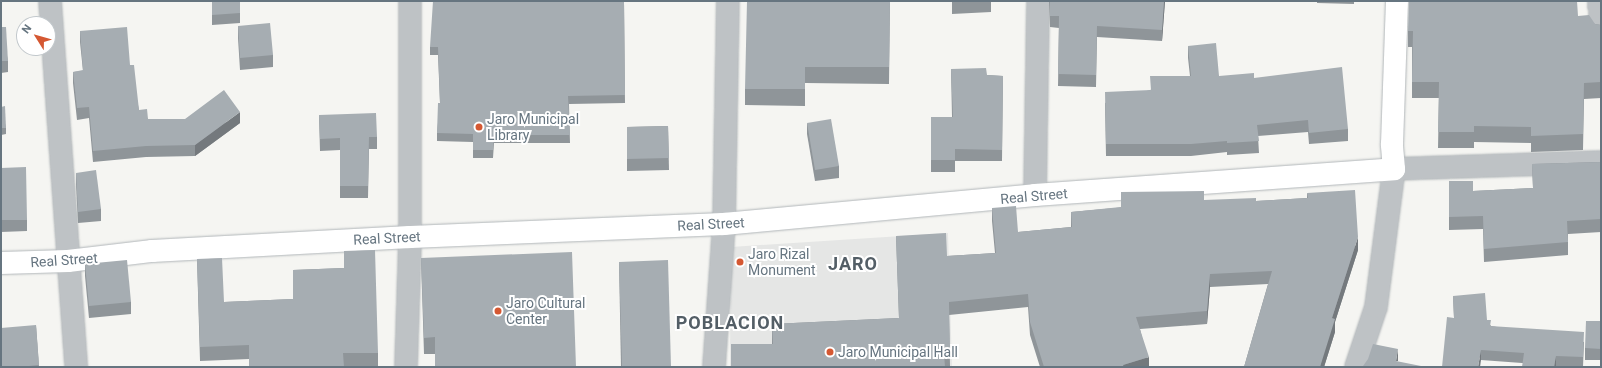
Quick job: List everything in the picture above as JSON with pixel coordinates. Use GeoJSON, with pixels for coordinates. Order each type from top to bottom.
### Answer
{"type":"FeatureCollection","features":[{"type":"Feature","properties":{"kind":"main road"},"geometry":{"type":"LineString","coordinates":[[1394,169],[1392,144],[1397,1]]}},
{"type":"Feature","properties":{"kind":"main road","name":"Real Street"},"geometry":{"type":"LineString","coordinates":[[1,263],[68,261],[152,251],[410,236],[724,224],[1035,195],[1394,169]]}},
{"type":"Feature","properties":{"kind":"street"},"geometry":{"type":"LineString","coordinates":[[50,1],[76,367]]}},
{"type":"Feature","properties":{"kind":"street"},"geometry":{"type":"LineString","coordinates":[[406,367],[410,236],[410,1]]}},
{"type":"Feature","properties":{"kind":"street"},"geometry":{"type":"LineString","coordinates":[[714,367],[724,224],[728,1]]}},
{"type":"Feature","properties":{"kind":"street"},"geometry":{"type":"LineString","coordinates":[[1035,195],[1038,1]]}},
{"type":"Feature","properties":{"kind":"street"},"geometry":{"type":"LineString","coordinates":[[1599,1],[1601,28]]}},
{"type":"Feature","properties":{"kind":"street"},"geometry":{"type":"LineString","coordinates":[[1356,367],[1376,307],[1394,169],[1601,162]]}},
{"type":"Feature","properties":{"kind":"shaded area"},"geometry":{"type":"Polygon","coordinates":[[[948,233],[952,367],[730,367],[731,247],[948,233]]]}},
{"type":"Feature","properties":{"kind":"building"},"geometry":{"type":"Polygon","coordinates":[[[212,1],[240,1],[240,13],[212,15],[212,1]]]}},
{"type":"Feature","properties":{"kind":"building"},"geometry":{"type":"Polygon","coordinates":[[[433,1],[624,1],[625,95],[568,96],[570,135],[494,135],[493,150],[473,150],[473,134],[437,133],[438,103],[440,103],[438,47],[430,47],[433,1]]]}},
{"type":"Feature","properties":{"kind":"building"},"geometry":{"type":"Polygon","coordinates":[[[747,1],[890,1],[889,67],[805,67],[805,89],[745,89],[747,1]]]}},
{"type":"Feature","properties":{"kind":"building"},"geometry":{"type":"Polygon","coordinates":[[[952,1],[981,1],[952,2],[952,1]]]}},
{"type":"Feature","properties":{"kind":"building"},"geometry":{"type":"Polygon","coordinates":[[[1050,1],[1164,1],[1162,30],[1097,26],[1096,75],[1058,74],[1059,16],[1050,16],[1050,1]]]}},
{"type":"Feature","properties":{"kind":"building"},"geometry":{"type":"Polygon","coordinates":[[[1409,1],[1577,1],[1578,16],[1589,15],[1595,24],[1601,25],[1601,82],[1584,83],[1583,134],[1531,136],[1531,127],[1474,126],[1474,132],[1438,132],[1439,82],[1412,82],[1413,31],[1408,31],[1409,1]]]}},
{"type":"Feature","properties":{"kind":"building"},"geometry":{"type":"Polygon","coordinates":[[[270,23],[273,55],[240,58],[238,26],[270,23]]]}},
{"type":"Feature","properties":{"kind":"building"},"geometry":{"type":"Polygon","coordinates":[[[1,27],[6,27],[8,61],[1,61],[1,27]]]}},
{"type":"Feature","properties":{"kind":"building"},"geometry":{"type":"Polygon","coordinates":[[[127,27],[130,65],[134,65],[139,110],[147,109],[148,119],[185,119],[224,90],[240,112],[195,145],[146,146],[93,151],[89,107],[77,108],[73,72],[83,70],[80,31],[127,27]]]}},
{"type":"Feature","properties":{"kind":"building"},"geometry":{"type":"Polygon","coordinates":[[[1216,43],[1219,76],[1254,73],[1254,78],[1342,67],[1348,129],[1309,133],[1308,120],[1257,125],[1259,141],[1227,143],[1227,141],[1191,144],[1106,144],[1105,92],[1151,90],[1150,76],[1191,76],[1188,46],[1216,43]]]}},
{"type":"Feature","properties":{"kind":"building"},"geometry":{"type":"Polygon","coordinates":[[[986,68],[987,75],[1003,76],[1002,150],[955,149],[955,160],[931,160],[931,117],[953,117],[951,69],[986,68]]]}},
{"type":"Feature","properties":{"kind":"building"},"geometry":{"type":"Polygon","coordinates":[[[5,106],[6,128],[1,128],[1,107],[5,106]]]}},
{"type":"Feature","properties":{"kind":"building"},"geometry":{"type":"Polygon","coordinates":[[[376,113],[377,137],[369,137],[368,186],[340,186],[340,138],[320,139],[319,115],[376,113]]]}},
{"type":"Feature","properties":{"kind":"building"},"geometry":{"type":"Polygon","coordinates":[[[831,119],[839,166],[815,170],[807,123],[831,119]]]}},
{"type":"Feature","properties":{"kind":"building"},"geometry":{"type":"Polygon","coordinates":[[[668,126],[669,158],[627,159],[627,127],[668,126]]]}},
{"type":"Feature","properties":{"kind":"building"},"geometry":{"type":"Polygon","coordinates":[[[1601,162],[1601,219],[1567,221],[1568,242],[1484,249],[1483,216],[1449,217],[1449,181],[1473,181],[1473,191],[1533,188],[1532,164],[1601,162]]]}},
{"type":"Feature","properties":{"kind":"building"},"geometry":{"type":"Polygon","coordinates":[[[26,167],[27,220],[1,220],[1,168],[26,167]]]}},
{"type":"Feature","properties":{"kind":"building"},"geometry":{"type":"Polygon","coordinates":[[[96,170],[101,209],[78,212],[76,173],[96,170]]]}},
{"type":"Feature","properties":{"kind":"building"},"geometry":{"type":"Polygon","coordinates":[[[1355,190],[1358,237],[1332,318],[1335,319],[1320,367],[1244,367],[1272,271],[1210,274],[1207,311],[1136,317],[1149,357],[1123,365],[1124,367],[1044,367],[1030,322],[1028,294],[949,302],[950,353],[944,353],[945,367],[731,367],[731,344],[773,344],[772,324],[899,318],[896,236],[946,233],[947,256],[996,253],[992,208],[1016,206],[1018,232],[1072,227],[1071,212],[1121,207],[1121,192],[1204,191],[1204,200],[1256,198],[1256,201],[1308,198],[1307,193],[1355,190]]]}},
{"type":"Feature","properties":{"kind":"building"},"geometry":{"type":"Polygon","coordinates":[[[375,250],[378,353],[343,353],[344,367],[249,367],[249,345],[200,347],[197,259],[222,258],[224,302],[293,299],[293,270],[344,268],[344,251],[375,250]]]}},
{"type":"Feature","properties":{"kind":"building","name":"Jaro Cultural Center"},"geometry":{"type":"Polygon","coordinates":[[[572,252],[576,367],[435,367],[435,337],[424,338],[421,258],[572,252]]]}},
{"type":"Feature","properties":{"kind":"building"},"geometry":{"type":"Polygon","coordinates":[[[127,260],[131,302],[89,306],[85,264],[127,260]]]}},
{"type":"Feature","properties":{"kind":"building"},"geometry":{"type":"Polygon","coordinates":[[[668,260],[671,367],[622,367],[619,262],[668,260]]]}},
{"type":"Feature","properties":{"kind":"building"},"geometry":{"type":"Polygon","coordinates":[[[1485,293],[1487,320],[1491,320],[1490,326],[1584,332],[1583,357],[1556,356],[1554,367],[1522,367],[1524,353],[1481,350],[1478,367],[1442,367],[1447,317],[1454,318],[1453,296],[1485,293]]]}},
{"type":"Feature","properties":{"kind":"building"},"geometry":{"type":"Polygon","coordinates":[[[1586,321],[1601,321],[1601,349],[1585,348],[1586,321]]]}},
{"type":"Feature","properties":{"kind":"building"},"geometry":{"type":"Polygon","coordinates":[[[36,325],[39,365],[1,367],[1,328],[36,325]]]}},
{"type":"Feature","properties":{"kind":"building"},"geometry":{"type":"Polygon","coordinates":[[[1373,344],[1398,349],[1396,361],[1426,367],[1362,367],[1368,359],[1373,344]]]}},
{"type":"Feature","properties":{"kind":"place","name":"Jaro Municipal Library"},"geometry":{"type":"Point","coordinates":[479,127]}},
{"type":"Feature","properties":{"kind":"place","name":"Jaro Rizal Monument"},"geometry":{"type":"Point","coordinates":[740,262]}},
{"type":"Feature","properties":{"kind":"place","name":"Jaro Cultural Center"},"geometry":{"type":"Point","coordinates":[498,311]}},
{"type":"Feature","properties":{"kind":"place","name":"Jaro Municipal Hall"},"geometry":{"type":"Point","coordinates":[830,352]}},
{"type":"Feature","properties":{"kind":"district","name":"JARO"},"geometry":{"type":"Point","coordinates":[853,264]}},
{"type":"Feature","properties":{"kind":"district","name":"POBLACION"},"geometry":{"type":"Point","coordinates":[730,323]}}]}
